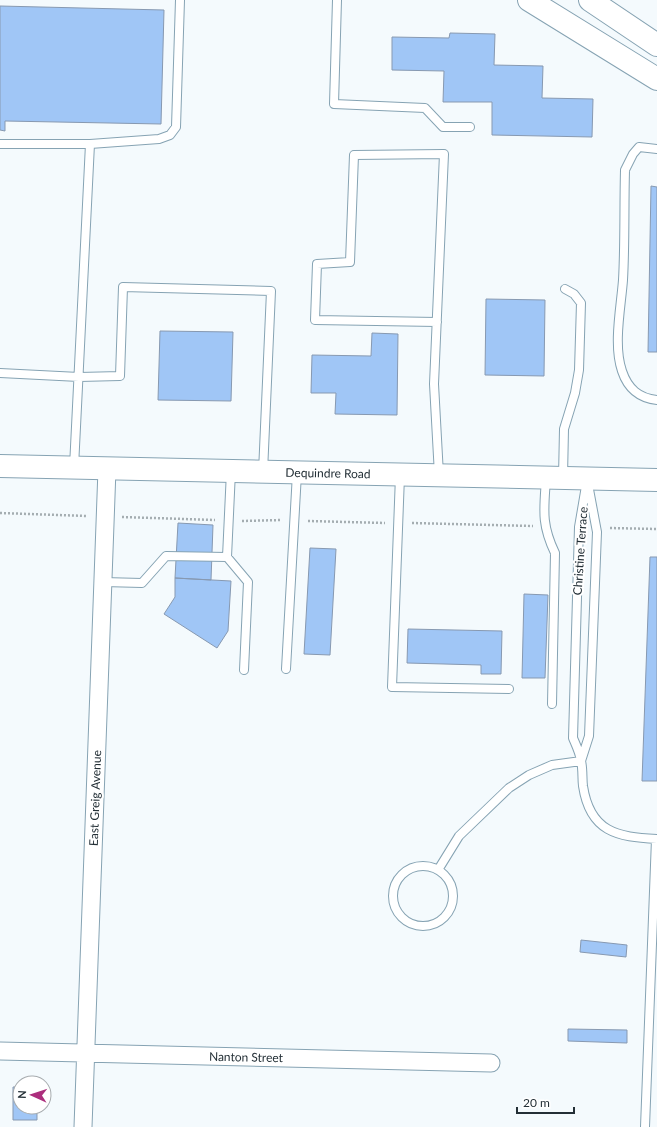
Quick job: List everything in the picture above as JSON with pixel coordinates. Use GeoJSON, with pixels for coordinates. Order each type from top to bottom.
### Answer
{"type":"FeatureCollection","features":[{"type":"Feature","properties":{"kind":"main road"},"geometry":{"type":"LineString","coordinates":[[529,0],[657,79]]}},
{"type":"Feature","properties":{"kind":"main road"},"geometry":{"type":"LineString","coordinates":[[590,0],[657,45]]}},
{"type":"Feature","properties":{"kind":"main road","name":"Dequindre Road"},"geometry":{"type":"LineString","coordinates":[[0,466],[657,480]]}},
{"type":"Feature","properties":{"kind":"street","name":"East Greig Avenue"},"geometry":{"type":"LineString","coordinates":[[83,1127],[107,469]]}},
{"type":"Feature","properties":{"kind":"street","name":"Nanton Street"},"geometry":{"type":"LineString","coordinates":[[0,1051],[491,1062]]}},
{"type":"Feature","properties":{"kind":"lane"},"geometry":{"type":"LineString","coordinates":[[0,144],[90,144],[159,139],[170,135],[176,127],[180,0]]}},
{"type":"Feature","properties":{"kind":"lane"},"geometry":{"type":"LineString","coordinates":[[337,0],[334,104],[425,108],[443,127],[470,127]]}},
{"type":"Feature","properties":{"kind":"lane"},"geometry":{"type":"LineString","coordinates":[[74,468],[90,144]]}},
{"type":"Feature","properties":{"kind":"lane"},"geometry":{"type":"LineString","coordinates":[[657,148],[639,147],[633,154],[625,170],[623,278],[618,349],[622,371],[631,389],[645,399],[657,400]]}},
{"type":"Feature","properties":{"kind":"lane"},"geometry":{"type":"LineString","coordinates":[[437,322],[315,320],[317,264],[350,262],[354,155],[444,154],[437,322],[434,384],[439,475]]}},
{"type":"Feature","properties":{"kind":"lane"},"geometry":{"type":"LineString","coordinates":[[0,373],[79,377],[120,376],[123,287],[271,290],[263,472]]}},
{"type":"Feature","properties":{"kind":"lane"},"geometry":{"type":"LineString","coordinates":[[552,704],[555,553],[546,536],[544,523],[564,429],[575,393],[579,370],[581,303],[574,294],[564,289]]}},
{"type":"Feature","properties":{"kind":"lane"},"geometry":{"type":"LineString","coordinates":[[231,471],[228,557],[248,582],[244,670]]}},
{"type":"Feature","properties":{"kind":"lane"},"geometry":{"type":"LineString","coordinates":[[286,669],[297,473]]}},
{"type":"Feature","properties":{"kind":"lane"},"geometry":{"type":"LineString","coordinates":[[400,475],[392,687],[509,689]]}},
{"type":"Feature","properties":{"kind":"lane","name":"Christine Terrace"},"geometry":{"type":"LineString","coordinates":[[587,479],[579,527],[573,738],[581,761],[587,805],[600,825],[611,832],[627,837],[657,839],[645,1127]]}},
{"type":"Feature","properties":{"kind":"lane","name":"Christine Terrace"},"geometry":{"type":"LineString","coordinates":[[581,761],[589,736],[597,532],[587,479]]}},
{"type":"Feature","properties":{"kind":"lane"},"geometry":{"type":"LineString","coordinates":[[103,582],[142,583],[166,556],[228,557]]}},
{"type":"Feature","properties":{"kind":"lane"},"geometry":{"type":"LineString","coordinates":[[438,870],[459,836],[509,788],[529,775],[552,765],[581,761]]}},
{"type":"Feature","properties":{"kind":"lane"},"geometry":{"type":"LineString","coordinates":[[420,866],[430,866],[438,870],[447,876],[452,886],[454,896],[452,907],[447,916],[439,923],[429,927],[418,927],[408,923],[400,916],[394,904],[394,890],[397,881],[403,874],[420,866]]}},
{"type":"Feature","properties":{"kind":"path"},"geometry":{"type":"LineString","coordinates":[[0,513],[90,516]]}},
{"type":"Feature","properties":{"kind":"building"},"geometry":{"type":"Polygon","coordinates":[[[0,6],[164,10],[161,124],[5,121],[5,131],[0,130],[0,6]]]}},
{"type":"Feature","properties":{"kind":"building"},"geometry":{"type":"Polygon","coordinates":[[[450,33],[495,34],[494,65],[543,66],[542,98],[593,99],[592,137],[492,135],[492,102],[443,102],[444,71],[392,70],[392,37],[449,38],[450,33]]]}},
{"type":"Feature","properties":{"kind":"building"},"geometry":{"type":"Polygon","coordinates":[[[651,186],[657,187],[657,352],[648,352],[651,186]]]}},
{"type":"Feature","properties":{"kind":"building"},"geometry":{"type":"Polygon","coordinates":[[[486,299],[545,300],[544,376],[485,375],[486,299]]]}},
{"type":"Feature","properties":{"kind":"building"},"geometry":{"type":"Polygon","coordinates":[[[160,331],[233,332],[231,401],[158,400],[160,331]]]}},
{"type":"Feature","properties":{"kind":"building"},"geometry":{"type":"Polygon","coordinates":[[[372,333],[398,334],[397,415],[335,414],[336,393],[311,393],[312,355],[371,356],[372,333]]]}},
{"type":"Feature","properties":{"kind":"building"},"geometry":{"type":"Polygon","coordinates":[[[178,523],[213,525],[211,580],[175,578],[178,523]]]}},
{"type":"Feature","properties":{"kind":"building"},"geometry":{"type":"Polygon","coordinates":[[[310,548],[336,549],[330,655],[304,654],[310,548]]]}},
{"type":"Feature","properties":{"kind":"building"},"geometry":{"type":"Polygon","coordinates":[[[650,557],[657,557],[657,781],[642,781],[650,557]]]}},
{"type":"Feature","properties":{"kind":"building"},"geometry":{"type":"Polygon","coordinates":[[[175,578],[231,581],[228,631],[217,648],[164,614],[175,597],[175,578]]]}},
{"type":"Feature","properties":{"kind":"building"},"geometry":{"type":"Polygon","coordinates":[[[524,594],[548,595],[545,678],[522,678],[524,594]]]}},
{"type":"Feature","properties":{"kind":"building"},"geometry":{"type":"Polygon","coordinates":[[[408,629],[502,631],[501,674],[481,674],[481,665],[407,663],[408,629]]]}},
{"type":"Feature","properties":{"kind":"building"},"geometry":{"type":"Polygon","coordinates":[[[581,940],[627,945],[626,957],[580,952],[581,940]]]}},
{"type":"Feature","properties":{"kind":"building"},"geometry":{"type":"Polygon","coordinates":[[[568,1029],[627,1030],[627,1043],[568,1041],[568,1029]]]}},
{"type":"Feature","properties":{"kind":"building"},"geometry":{"type":"Polygon","coordinates":[[[13,1115],[37,1115],[37,1120],[13,1120],[13,1115]]]}}]}
